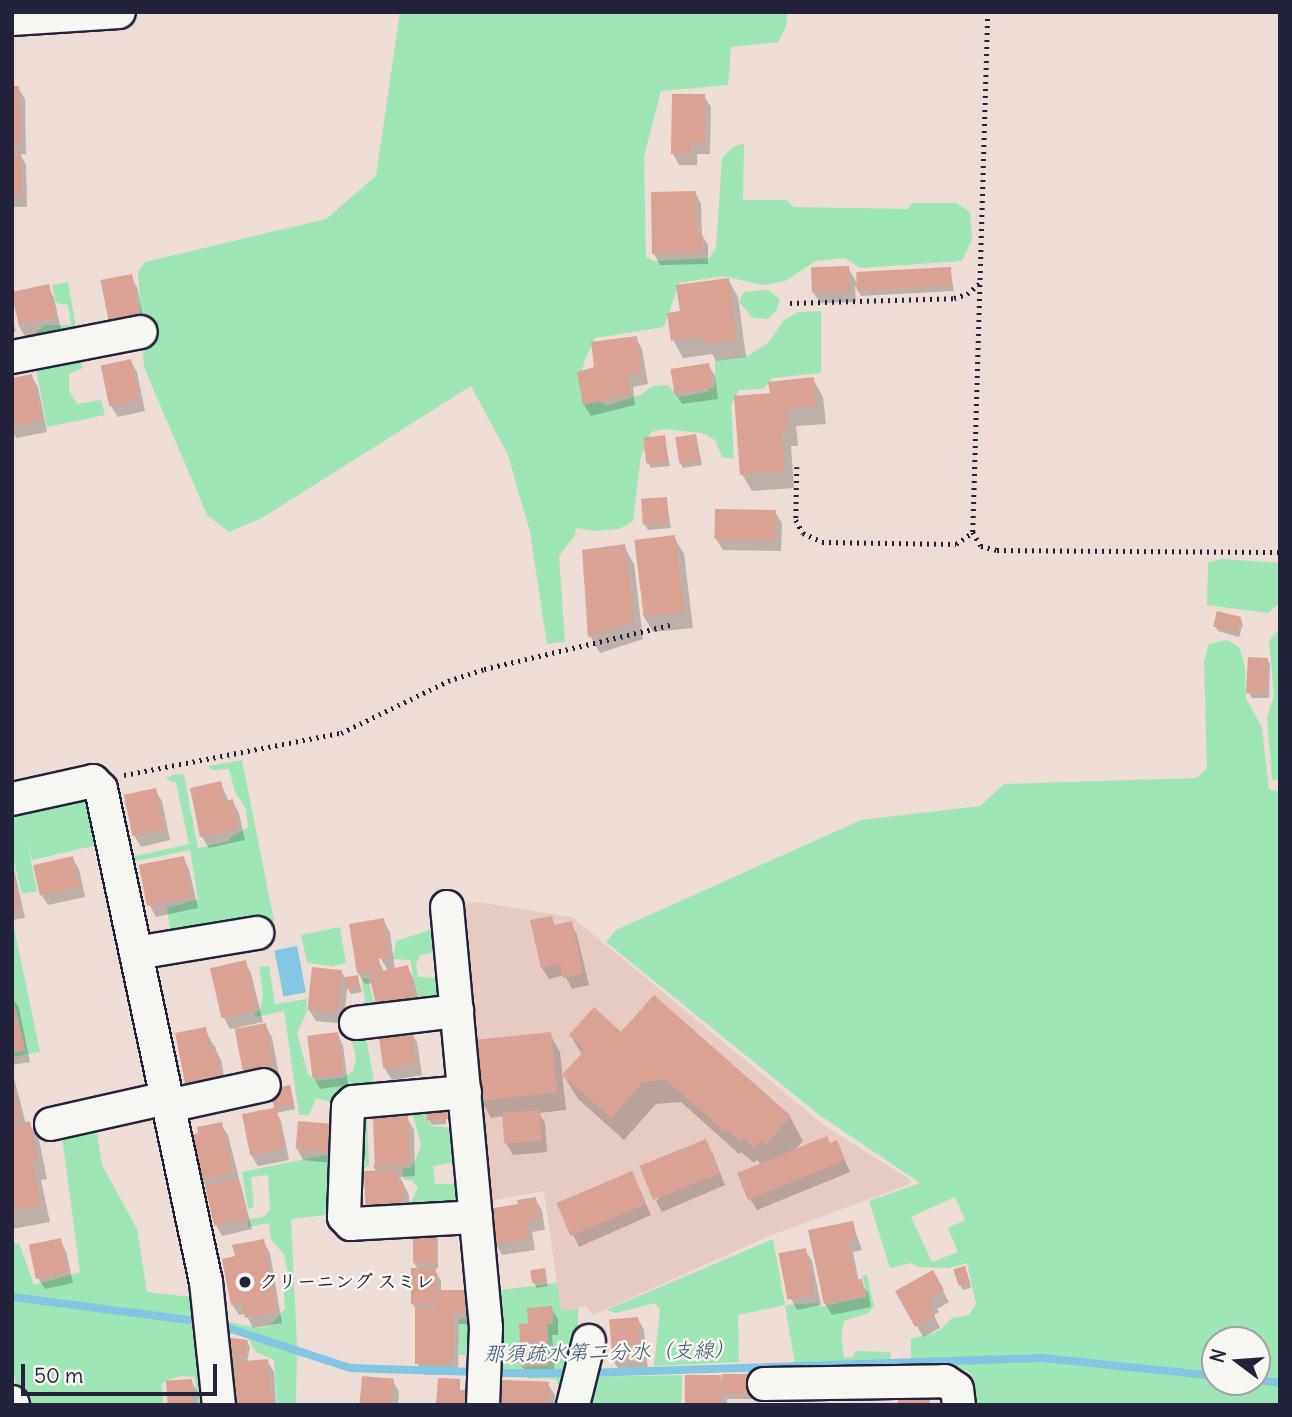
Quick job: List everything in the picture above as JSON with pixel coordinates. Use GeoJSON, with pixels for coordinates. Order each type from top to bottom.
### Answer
{"type":"FeatureCollection","features":[{"type":"Feature","properties":{"kind":"street"},"geometry":{"type":"LineString","coordinates":[[12,19],[119,12]]}},
{"type":"Feature","properties":{"kind":"street"},"geometry":{"type":"LineString","coordinates":[[12,357],[141,332]]}},
{"type":"Feature","properties":{"kind":"street"},"geometry":{"type":"LineString","coordinates":[[12,799],[93,782],[101,789],[206,1282],[219,1405]]}},
{"type":"Feature","properties":{"kind":"street"},"geometry":{"type":"LineString","coordinates":[[447,907],[486,1327],[483,1405]]}},
{"type":"Feature","properties":{"kind":"street"},"geometry":{"type":"LineString","coordinates":[[136,953],[257,933]]}},
{"type":"Feature","properties":{"kind":"street"},"geometry":{"type":"LineString","coordinates":[[356,1023],[457,1011]]}},
{"type":"Feature","properties":{"kind":"street"},"geometry":{"type":"LineString","coordinates":[[51,1124],[264,1085]]}},
{"type":"Feature","properties":{"kind":"street"},"geometry":{"type":"LineString","coordinates":[[465,1092],[353,1102],[348,1107],[344,1217],[351,1224],[476,1217]]}},
{"type":"Feature","properties":{"kind":"street"},"geometry":{"type":"LineString","coordinates":[[573,1405],[589,1341]]}},
{"type":"Feature","properties":{"kind":"street"},"geometry":{"type":"LineString","coordinates":[[764,1384],[945,1381],[957,1389],[959,1405]]}},
{"type":"Feature","properties":{"kind":"path"},"geometry":{"type":"LineString","coordinates":[[988,12],[974,531],[981,546],[996,551],[1280,552]]}},
{"type":"Feature","properties":{"kind":"path"},"geometry":{"type":"LineString","coordinates":[[790,303],[954,298],[967,294],[980,283]]}},
{"type":"Feature","properties":{"kind":"path"},"geometry":{"type":"LineString","coordinates":[[797,467],[796,520],[803,533],[822,542],[956,544],[974,531]]}},
{"type":"Feature","properties":{"kind":"path"},"geometry":{"type":"LineString","coordinates":[[93,782],[341,733],[448,681],[484,669],[670,625]]}},
{"type":"Feature","properties":{"kind":"shaded area"},"geometry":{"type":"Polygon","coordinates":[[[477,902],[572,917],[825,1126],[911,1180],[910,1184],[769,1236],[593,1315],[586,1306],[561,1311],[544,1191],[484,1202],[457,905],[477,902]]]}},
{"type":"Feature","properties":{"kind":"green space"},"geometry":{"type":"Polygon","coordinates":[[[400,12],[787,12],[786,27],[778,42],[731,47],[728,85],[661,91],[644,157],[646,257],[654,261],[709,258],[716,248],[722,158],[733,147],[744,143],[743,200],[787,200],[793,207],[908,209],[912,203],[956,203],[970,212],[972,239],[962,261],[860,268],[845,258],[816,261],[785,281],[763,285],[723,276],[679,283],[664,327],[595,338],[584,361],[580,388],[606,406],[640,395],[653,386],[668,385],[679,397],[707,392],[715,384],[715,361],[748,356],[769,342],[784,320],[798,312],[821,311],[821,373],[773,378],[763,389],[739,390],[731,405],[734,459],[722,457],[715,440],[702,433],[664,429],[651,432],[641,456],[633,521],[619,529],[594,531],[576,528],[575,535],[559,556],[565,642],[547,644],[530,532],[508,455],[471,386],[262,518],[229,532],[207,515],[144,367],[138,272],[145,262],[326,219],[376,176],[400,12]]]}},
{"type":"Feature","properties":{"kind":"green space"},"geometry":{"type":"Polygon","coordinates":[[[68,282],[76,328],[105,322],[106,327],[23,344],[45,325],[71,325],[68,305],[56,303],[52,285],[68,282]]]}},
{"type":"Feature","properties":{"kind":"green space"},"geometry":{"type":"Polygon","coordinates":[[[768,290],[780,299],[776,311],[768,319],[753,318],[739,302],[744,292],[768,290]]]}},
{"type":"Feature","properties":{"kind":"green space"},"geometry":{"type":"Polygon","coordinates":[[[81,358],[83,368],[69,374],[69,391],[77,404],[101,400],[105,415],[47,427],[36,369],[81,358]]]}},
{"type":"Feature","properties":{"kind":"green space"},"geometry":{"type":"Polygon","coordinates":[[[1222,559],[1280,563],[1280,603],[1268,613],[1207,605],[1208,562],[1222,559]]]}},
{"type":"Feature","properties":{"kind":"green space"},"geometry":{"type":"Polygon","coordinates":[[[1279,629],[1280,781],[1272,779],[1267,717],[1274,696],[1269,641],[1279,629]]]}},
{"type":"Feature","properties":{"kind":"green space"},"geometry":{"type":"Polygon","coordinates":[[[1227,640],[1239,647],[1245,667],[1246,698],[1262,728],[1269,789],[1280,792],[1280,1405],[974,1405],[972,1375],[966,1370],[919,1367],[911,1357],[911,1339],[939,1331],[952,1318],[969,1315],[976,1304],[967,1263],[949,1268],[918,1267],[911,1263],[890,1268],[869,1201],[920,1183],[818,1114],[606,942],[616,930],[861,820],[980,806],[1004,784],[1196,778],[1207,769],[1204,662],[1209,644],[1227,640]],[[955,1197],[911,1217],[932,1262],[958,1252],[948,1228],[965,1220],[955,1197]]]}},
{"type":"Feature","properties":{"kind":"green space"},"geometry":{"type":"Polygon","coordinates":[[[242,760],[274,921],[171,937],[167,908],[198,899],[190,850],[132,862],[131,857],[189,844],[176,783],[165,778],[177,774],[184,775],[198,848],[229,841],[230,837],[248,828],[246,809],[235,792],[229,769],[212,770],[208,766],[242,760]]]}},
{"type":"Feature","properties":{"kind":"green space"},"geometry":{"type":"Polygon","coordinates":[[[90,797],[101,844],[32,860],[27,841],[37,891],[22,894],[12,853],[12,812],[90,797]]]}},
{"type":"Feature","properties":{"kind":"green space"},"geometry":{"type":"Polygon","coordinates":[[[12,918],[40,1052],[12,1057],[12,1053],[25,1050],[12,995],[12,918]]]}},
{"type":"Feature","properties":{"kind":"green space"},"geometry":{"type":"Polygon","coordinates":[[[340,927],[346,963],[333,966],[307,963],[301,935],[340,927]]]}},
{"type":"Feature","properties":{"kind":"green space"},"geometry":{"type":"Polygon","coordinates":[[[436,928],[437,952],[420,955],[416,964],[418,977],[440,978],[444,1005],[368,1015],[361,979],[368,978],[375,1010],[411,1005],[418,996],[410,960],[393,959],[396,941],[436,928]]]}},
{"type":"Feature","properties":{"kind":"green space"},"geometry":{"type":"Polygon","coordinates":[[[269,966],[275,1004],[307,999],[306,1014],[297,1033],[308,1074],[316,1081],[342,1078],[353,1071],[356,1058],[351,1038],[344,1035],[341,1027],[364,1026],[375,1087],[337,1104],[316,1098],[309,1115],[299,1115],[284,1011],[256,1017],[253,1015],[261,1008],[263,993],[259,967],[269,966]]]}},
{"type":"Feature","properties":{"kind":"green space"},"geometry":{"type":"Polygon","coordinates":[[[426,1110],[427,1120],[432,1126],[458,1128],[461,1161],[433,1166],[435,1184],[461,1184],[463,1201],[457,1210],[408,1209],[418,1187],[412,1181],[403,1179],[403,1169],[412,1167],[421,1146],[414,1118],[407,1113],[372,1114],[367,1119],[369,1165],[362,1171],[361,1213],[352,1211],[354,1111],[426,1110]]]}},
{"type":"Feature","properties":{"kind":"green space"},"geometry":{"type":"Polygon","coordinates":[[[96,1126],[102,1165],[137,1229],[147,1292],[192,1297],[207,1405],[198,1405],[195,1377],[180,1376],[162,1383],[163,1405],[21,1405],[12,1366],[12,1244],[19,1243],[34,1285],[80,1272],[62,1137],[96,1126]]]}},
{"type":"Feature","properties":{"kind":"green space"},"geometry":{"type":"Polygon","coordinates":[[[336,1153],[334,1214],[291,1219],[297,1345],[296,1405],[277,1405],[274,1360],[256,1352],[247,1337],[227,1331],[230,1322],[259,1328],[270,1325],[285,1309],[284,1292],[290,1282],[284,1255],[271,1239],[269,1223],[248,1227],[248,1220],[265,1216],[270,1209],[268,1175],[251,1177],[254,1207],[248,1209],[242,1172],[336,1153]]]}},
{"type":"Feature","properties":{"kind":"green space"},"geometry":{"type":"Polygon","coordinates":[[[773,1239],[785,1305],[738,1315],[739,1362],[654,1366],[660,1309],[655,1303],[616,1313],[606,1310],[773,1239]]]}},
{"type":"Feature","properties":{"kind":"green space"},"geometry":{"type":"Polygon","coordinates":[[[862,1275],[867,1275],[874,1306],[868,1313],[844,1321],[841,1338],[844,1358],[853,1357],[856,1351],[890,1352],[891,1361],[795,1364],[785,1305],[818,1303],[819,1307],[867,1297],[862,1275]]]}},
{"type":"Feature","properties":{"kind":"green space"},"geometry":{"type":"Polygon","coordinates":[[[557,1283],[561,1311],[578,1308],[578,1332],[562,1395],[556,1379],[500,1376],[500,1290],[557,1283]],[[552,1307],[528,1308],[528,1323],[519,1324],[521,1367],[549,1365],[547,1324],[553,1324],[552,1307]]]}},
{"type":"Feature","properties":{"kind":"green space"},"geometry":{"type":"Polygon","coordinates":[[[471,1318],[477,1355],[459,1355],[459,1319],[471,1318]]]}},
{"type":"Feature","properties":{"kind":"green space"},"geometry":{"type":"Polygon","coordinates":[[[682,1375],[681,1405],[583,1405],[591,1377],[682,1375]]]}},
{"type":"Feature","properties":{"kind":"water"},"geometry":{"type":"Polygon","coordinates":[[[297,946],[306,992],[283,997],[274,950],[297,946]]]}},
{"type":"Feature","properties":{"kind":"building"},"geometry":{"type":"Polygon","coordinates":[[[12,86],[19,86],[21,143],[12,143],[12,86]]]}},
{"type":"Feature","properties":{"kind":"building"},"geometry":{"type":"Polygon","coordinates":[[[672,94],[705,94],[705,143],[691,143],[691,154],[671,154],[672,94]]]}},
{"type":"Feature","properties":{"kind":"building"},"geometry":{"type":"Polygon","coordinates":[[[12,151],[21,151],[22,196],[13,196],[12,151]]]}},
{"type":"Feature","properties":{"kind":"building"},"geometry":{"type":"Polygon","coordinates":[[[696,191],[697,232],[702,232],[703,253],[652,254],[651,192],[696,191]]]}},
{"type":"Feature","properties":{"kind":"building"},"geometry":{"type":"Polygon","coordinates":[[[849,266],[850,291],[812,292],[811,267],[849,266]]]}},
{"type":"Feature","properties":{"kind":"building"},"geometry":{"type":"Polygon","coordinates":[[[951,267],[952,286],[857,291],[856,272],[951,267]]]}},
{"type":"Feature","properties":{"kind":"building"},"geometry":{"type":"Polygon","coordinates":[[[132,274],[140,315],[109,321],[101,280],[132,274]]]}},
{"type":"Feature","properties":{"kind":"building"},"geometry":{"type":"Polygon","coordinates":[[[729,278],[737,340],[704,344],[703,337],[671,341],[667,313],[680,311],[676,285],[729,278]]]}},
{"type":"Feature","properties":{"kind":"building"},"geometry":{"type":"Polygon","coordinates":[[[49,284],[56,317],[19,325],[12,292],[49,284]]]}},
{"type":"Feature","properties":{"kind":"building"},"geometry":{"type":"Polygon","coordinates":[[[637,336],[642,372],[627,376],[630,394],[583,405],[577,372],[594,367],[591,342],[637,336]]]}},
{"type":"Feature","properties":{"kind":"building"},"geometry":{"type":"Polygon","coordinates":[[[131,359],[140,400],[109,407],[101,365],[131,359]]]}},
{"type":"Feature","properties":{"kind":"building"},"geometry":{"type":"Polygon","coordinates":[[[709,363],[713,388],[674,394],[670,369],[709,363]]]}},
{"type":"Feature","properties":{"kind":"building"},"geometry":{"type":"Polygon","coordinates":[[[32,374],[42,420],[12,426],[12,378],[32,374]]]}},
{"type":"Feature","properties":{"kind":"building"},"geometry":{"type":"Polygon","coordinates":[[[814,377],[817,407],[787,409],[789,429],[782,429],[785,471],[740,475],[734,396],[770,393],[768,382],[814,377]]]}},
{"type":"Feature","properties":{"kind":"building"},"geometry":{"type":"Polygon","coordinates":[[[696,434],[700,460],[679,463],[675,437],[696,434]]]}},
{"type":"Feature","properties":{"kind":"building"},"geometry":{"type":"Polygon","coordinates":[[[665,435],[668,461],[646,463],[643,438],[665,435]]]}},
{"type":"Feature","properties":{"kind":"building"},"geometry":{"type":"Polygon","coordinates":[[[667,497],[669,523],[643,525],[641,499],[667,497]]]}},
{"type":"Feature","properties":{"kind":"building"},"geometry":{"type":"Polygon","coordinates":[[[715,509],[776,510],[775,540],[714,539],[715,509]]]}},
{"type":"Feature","properties":{"kind":"building"},"geometry":{"type":"Polygon","coordinates":[[[675,535],[684,611],[644,616],[634,540],[675,535]]]}},
{"type":"Feature","properties":{"kind":"building"},"geometry":{"type":"Polygon","coordinates":[[[625,544],[634,622],[588,637],[582,550],[625,544]]]}},
{"type":"Feature","properties":{"kind":"building"},"geometry":{"type":"Polygon","coordinates":[[[1217,611],[1241,617],[1237,633],[1213,627],[1217,611]]]}},
{"type":"Feature","properties":{"kind":"building"},"geometry":{"type":"Polygon","coordinates":[[[1248,657],[1268,658],[1266,694],[1246,693],[1248,657]]]}},
{"type":"Feature","properties":{"kind":"building"},"geometry":{"type":"Polygon","coordinates":[[[221,781],[225,801],[233,799],[239,829],[200,837],[190,788],[221,781]]]}},
{"type":"Feature","properties":{"kind":"building"},"geometry":{"type":"Polygon","coordinates":[[[156,788],[165,829],[132,836],[124,795],[156,788]]]}},
{"type":"Feature","properties":{"kind":"building"},"geometry":{"type":"Polygon","coordinates":[[[73,856],[80,886],[40,895],[33,865],[73,856]]]}},
{"type":"Feature","properties":{"kind":"building"},"geometry":{"type":"Polygon","coordinates":[[[184,856],[192,897],[147,906],[139,865],[184,856]]]}},
{"type":"Feature","properties":{"kind":"building"},"geometry":{"type":"Polygon","coordinates":[[[12,873],[20,907],[12,908],[12,873]]]}},
{"type":"Feature","properties":{"kind":"building"},"geometry":{"type":"Polygon","coordinates":[[[552,916],[554,925],[572,921],[583,974],[563,978],[560,964],[541,968],[530,920],[552,916]]]}},
{"type":"Feature","properties":{"kind":"building"},"geometry":{"type":"Polygon","coordinates":[[[384,918],[390,957],[379,959],[381,970],[357,973],[349,924],[384,918]]]}},
{"type":"Feature","properties":{"kind":"building"},"geometry":{"type":"Polygon","coordinates":[[[246,960],[257,1010],[221,1018],[210,968],[246,960]]]}},
{"type":"Feature","properties":{"kind":"building"},"geometry":{"type":"Polygon","coordinates":[[[408,965],[416,1001],[377,1010],[369,974],[408,965]]]}},
{"type":"Feature","properties":{"kind":"building"},"geometry":{"type":"Polygon","coordinates":[[[312,967],[342,970],[337,1013],[308,1010],[312,967]]]}},
{"type":"Feature","properties":{"kind":"building"},"geometry":{"type":"Polygon","coordinates":[[[358,975],[360,987],[346,989],[344,977],[358,975]]]}},
{"type":"Feature","properties":{"kind":"building"},"geometry":{"type":"Polygon","coordinates":[[[12,995],[25,1050],[12,1053],[12,995]]]}},
{"type":"Feature","properties":{"kind":"building"},"geometry":{"type":"Polygon","coordinates":[[[654,995],[791,1116],[767,1144],[761,1140],[754,1148],[743,1138],[740,1141],[727,1130],[725,1132],[666,1080],[643,1082],[611,1118],[562,1075],[585,1050],[569,1035],[594,1007],[621,1032],[654,995]]]}},
{"type":"Feature","properties":{"kind":"building"},"geometry":{"type":"Polygon","coordinates":[[[266,1023],[274,1064],[243,1070],[235,1029],[266,1023]]]}},
{"type":"Feature","properties":{"kind":"building"},"geometry":{"type":"Polygon","coordinates":[[[206,1027],[210,1048],[215,1046],[222,1080],[186,1088],[175,1033],[206,1027]]]}},
{"type":"Feature","properties":{"kind":"building"},"geometry":{"type":"Polygon","coordinates":[[[411,1028],[416,1064],[383,1068],[378,1033],[411,1028]]]}},
{"type":"Feature","properties":{"kind":"building"},"geometry":{"type":"Polygon","coordinates":[[[338,1032],[343,1074],[312,1077],[307,1036],[338,1032]]]}},
{"type":"Feature","properties":{"kind":"building"},"geometry":{"type":"Polygon","coordinates":[[[551,1032],[557,1093],[481,1101],[474,1040],[551,1032]]]}},
{"type":"Feature","properties":{"kind":"building"},"geometry":{"type":"Polygon","coordinates":[[[12,1080],[21,1116],[12,1118],[12,1080]]]}},
{"type":"Feature","properties":{"kind":"building"},"geometry":{"type":"Polygon","coordinates":[[[290,1085],[294,1104],[276,1108],[284,1149],[250,1155],[242,1114],[274,1108],[270,1089],[290,1085]]]}},
{"type":"Feature","properties":{"kind":"building"},"geometry":{"type":"Polygon","coordinates":[[[447,1108],[448,1119],[427,1121],[426,1110],[447,1108]]]}},
{"type":"Feature","properties":{"kind":"building"},"geometry":{"type":"Polygon","coordinates":[[[540,1110],[542,1141],[504,1144],[502,1113],[540,1110]]]}},
{"type":"Feature","properties":{"kind":"building"},"geometry":{"type":"Polygon","coordinates":[[[408,1116],[410,1165],[375,1166],[373,1117],[408,1116]]]}},
{"type":"Feature","properties":{"kind":"building"},"geometry":{"type":"Polygon","coordinates":[[[30,1121],[38,1161],[32,1162],[41,1205],[12,1210],[12,1125],[30,1121]]]}},
{"type":"Feature","properties":{"kind":"building"},"geometry":{"type":"Polygon","coordinates":[[[298,1121],[330,1124],[327,1152],[296,1149],[298,1121]]]}},
{"type":"Feature","properties":{"kind":"building"},"geometry":{"type":"Polygon","coordinates":[[[222,1122],[233,1173],[201,1180],[191,1135],[198,1133],[197,1127],[222,1122]]]}},
{"type":"Feature","properties":{"kind":"building"},"geometry":{"type":"Polygon","coordinates":[[[827,1136],[830,1143],[837,1140],[845,1160],[748,1200],[737,1173],[827,1136]]]}},
{"type":"Feature","properties":{"kind":"building"},"geometry":{"type":"Polygon","coordinates":[[[706,1139],[720,1173],[653,1200],[639,1166],[706,1139]]]}},
{"type":"Feature","properties":{"kind":"building"},"geometry":{"type":"Polygon","coordinates":[[[398,1170],[398,1182],[403,1182],[404,1214],[366,1215],[364,1171],[398,1170]]]}},
{"type":"Feature","properties":{"kind":"building"},"geometry":{"type":"Polygon","coordinates":[[[632,1171],[646,1204],[571,1236],[557,1203],[632,1171]]]}},
{"type":"Feature","properties":{"kind":"building"},"geometry":{"type":"Polygon","coordinates":[[[238,1178],[247,1218],[214,1226],[205,1186],[238,1178]]]}},
{"type":"Feature","properties":{"kind":"building"},"geometry":{"type":"Polygon","coordinates":[[[536,1197],[539,1219],[527,1220],[530,1239],[494,1244],[488,1209],[518,1204],[517,1200],[536,1197]]]}},
{"type":"Feature","properties":{"kind":"building"},"geometry":{"type":"Polygon","coordinates":[[[853,1221],[857,1238],[848,1240],[856,1280],[862,1279],[866,1295],[824,1304],[808,1230],[853,1221]]]}},
{"type":"Feature","properties":{"kind":"building"},"geometry":{"type":"Polygon","coordinates":[[[413,1233],[436,1233],[436,1263],[413,1263],[413,1233]]]}},
{"type":"Feature","properties":{"kind":"building"},"geometry":{"type":"Polygon","coordinates":[[[61,1238],[68,1272],[36,1279],[29,1245],[61,1238]]]}},
{"type":"Feature","properties":{"kind":"building"},"geometry":{"type":"Polygon","coordinates":[[[264,1239],[277,1312],[245,1318],[242,1303],[231,1305],[222,1259],[235,1256],[232,1245],[264,1239]]]}},
{"type":"Feature","properties":{"kind":"building"},"geometry":{"type":"Polygon","coordinates":[[[806,1248],[815,1294],[787,1299],[779,1253],[806,1248]]]}},
{"type":"Feature","properties":{"kind":"building"},"geometry":{"type":"Polygon","coordinates":[[[965,1266],[970,1282],[958,1286],[954,1270],[965,1266]]]}},
{"type":"Feature","properties":{"kind":"building"},"geometry":{"type":"Polygon","coordinates":[[[411,1268],[436,1268],[436,1304],[411,1304],[411,1268]]]}},
{"type":"Feature","properties":{"kind":"building"},"geometry":{"type":"Polygon","coordinates":[[[545,1268],[547,1281],[532,1283],[530,1270],[545,1268]]]}},
{"type":"Feature","properties":{"kind":"building"},"geometry":{"type":"Polygon","coordinates":[[[933,1270],[944,1290],[932,1297],[934,1301],[929,1303],[935,1316],[915,1327],[895,1291],[933,1270]]]}},
{"type":"Feature","properties":{"kind":"building"},"geometry":{"type":"Polygon","coordinates":[[[437,1290],[468,1290],[468,1313],[453,1313],[453,1364],[415,1364],[415,1308],[437,1308],[437,1290]]]}},
{"type":"Feature","properties":{"kind":"building"},"geometry":{"type":"Polygon","coordinates":[[[552,1306],[553,1324],[547,1324],[549,1365],[521,1367],[519,1324],[528,1323],[527,1308],[552,1306]]]}},
{"type":"Feature","properties":{"kind":"building"},"geometry":{"type":"Polygon","coordinates":[[[638,1317],[642,1360],[613,1362],[609,1320],[638,1317]]]}},
{"type":"Feature","properties":{"kind":"building"},"geometry":{"type":"Polygon","coordinates":[[[224,1337],[248,1340],[246,1358],[222,1355],[224,1337]]]}},
{"type":"Feature","properties":{"kind":"building"},"geometry":{"type":"Polygon","coordinates":[[[268,1359],[272,1405],[234,1405],[230,1362],[268,1359]]]}},
{"type":"Feature","properties":{"kind":"building"},"geometry":{"type":"Polygon","coordinates":[[[722,1374],[753,1374],[753,1394],[722,1394],[722,1374]]]}},
{"type":"Feature","properties":{"kind":"building"},"geometry":{"type":"Polygon","coordinates":[[[685,1375],[721,1375],[721,1405],[685,1405],[685,1375]]]}},
{"type":"Feature","properties":{"kind":"building"},"geometry":{"type":"Polygon","coordinates":[[[362,1376],[394,1379],[392,1405],[359,1405],[362,1376]]]}},
{"type":"Feature","properties":{"kind":"building"},"geometry":{"type":"Polygon","coordinates":[[[438,1378],[460,1379],[460,1390],[471,1390],[470,1405],[436,1405],[438,1378]]]}},
{"type":"Feature","properties":{"kind":"building"},"geometry":{"type":"Polygon","coordinates":[[[192,1379],[194,1405],[168,1405],[166,1381],[192,1379]]]}},
{"type":"Feature","properties":{"kind":"building"},"geometry":{"type":"Polygon","coordinates":[[[502,1380],[549,1382],[548,1405],[501,1405],[502,1380]]]}},
{"type":"Feature","properties":{"kind":"building"},"geometry":{"type":"Polygon","coordinates":[[[898,1393],[930,1394],[930,1405],[898,1405],[898,1393]]]}},
{"type":"Feature","properties":{"kind":"waterway","name":"那須疏水第二分水（支線）"},"geometry":{"type":"LineString","coordinates":[[12,1297],[204,1322]]}},
{"type":"Feature","properties":{"kind":"waterway","name":"那須疏水第二分水（支線）"},"geometry":{"type":"LineString","coordinates":[[216,1324],[350,1368],[476,1372]]}},
{"type":"Feature","properties":{"kind":"waterway","name":"那須疏水第二分水（支線）"},"geometry":{"type":"LineString","coordinates":[[587,1373],[1042,1358],[1201,1375]]}},
{"type":"Feature","properties":{"kind":"waterway","name":"那須疏水第二分水（支線）"},"geometry":{"type":"LineString","coordinates":[[489,1373],[574,1373]]}},
{"type":"Feature","properties":{"kind":"waterway","name":"那須疏水第二分水（支線）"},"geometry":{"type":"LineString","coordinates":[[1271,1382],[1280,1383]]}},
{"type":"Feature","properties":{"kind":"place","name":"クリーニング スミレ"},"geometry":{"type":"Point","coordinates":[245,1282]}}]}
